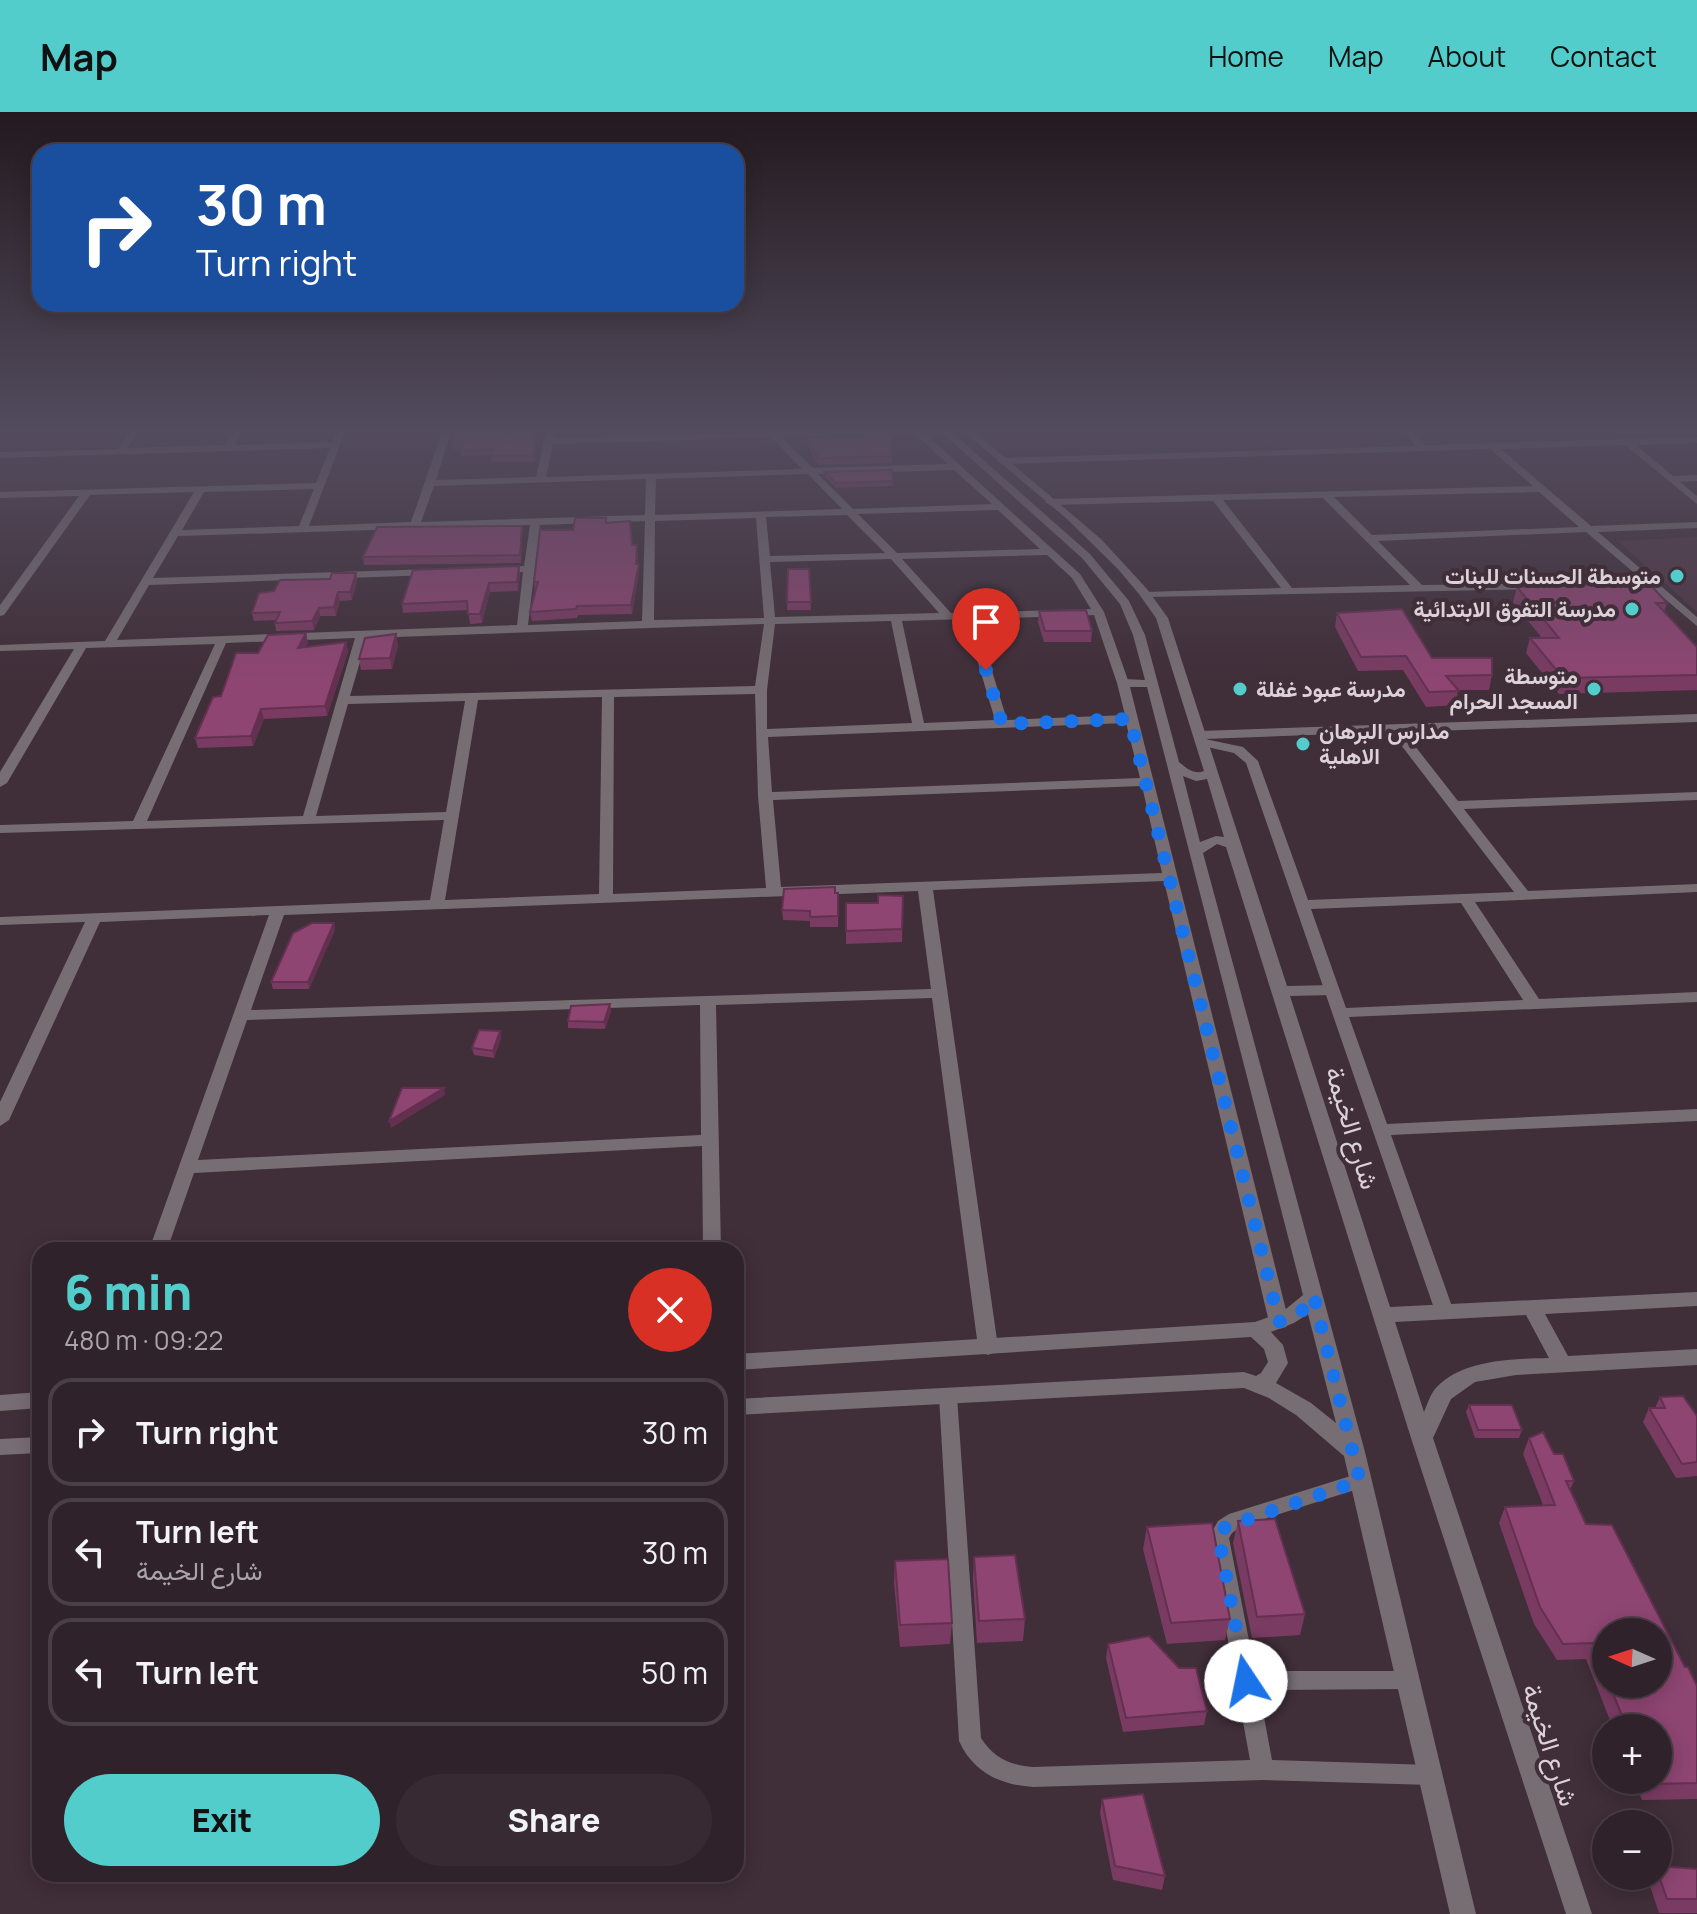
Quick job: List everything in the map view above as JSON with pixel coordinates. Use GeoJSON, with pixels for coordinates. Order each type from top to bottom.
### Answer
{"type":"FeatureCollection","features":[{"type":"Feature","properties":{"kind":"street"},"geometry":{"type":"LineString","coordinates":[[0,613],[72,513]]}},
{"type":"Feature","properties":{"kind":"street"},"geometry":{"type":"LineString","coordinates":[[109,644],[186,513]]}},
{"type":"Feature","properties":{"kind":"street"},"geometry":{"type":"LineString","coordinates":[[303,529],[309,513]]}},
{"type":"Feature","properties":{"kind":"street"},"geometry":{"type":"LineString","coordinates":[[415,526],[419,513]]}},
{"type":"Feature","properties":{"kind":"street"},"geometry":{"type":"LineString","coordinates":[[648,624],[650,513]]}},
{"type":"Feature","properties":{"kind":"street"},"geometry":{"type":"LineString","coordinates":[[174,533],[802,513]]}},
{"type":"Feature","properties":{"kind":"street"},"geometry":{"type":"LineString","coordinates":[[853,513],[948,616]]}},
{"type":"Feature","properties":{"kind":"street"},"geometry":{"type":"LineString","coordinates":[[1007,513],[1051,552],[1089,592],[1123,683],[1279,1322]]}},
{"type":"Feature","properties":{"kind":"street"},"geometry":{"type":"LineString","coordinates":[[1037,513],[1107,578],[1125,603],[1139,635],[1354,1452],[1463,1914]]}},
{"type":"Feature","properties":{"kind":"street","name":"شارع الخيمة"},"geometry":{"type":"LineString","coordinates":[[1063,513],[1109,553],[1147,594],[1162,618],[1422,1438],[1579,1914]]}},
{"type":"Feature","properties":{"kind":"street"},"geometry":{"type":"LineString","coordinates":[[1228,513],[1289,591]]}},
{"type":"Feature","properties":{"kind":"street"},"geometry":{"type":"LineString","coordinates":[[1344,513],[1419,588]]}},
{"type":"Feature","properties":{"kind":"street"},"geometry":{"type":"LineString","coordinates":[[1572,513],[1697,623]]}},
{"type":"Feature","properties":{"kind":"street"},"geometry":{"type":"LineString","coordinates":[[761,514],[770,621],[761,690],[761,733],[774,892]]}},
{"type":"Feature","properties":{"kind":"street"},"geometry":{"type":"LineString","coordinates":[[522,628],[535,522]]}},
{"type":"Feature","properties":{"kind":"street"},"geometry":{"type":"LineString","coordinates":[[1369,538],[1697,525]]}},
{"type":"Feature","properties":{"kind":"street"},"geometry":{"type":"LineString","coordinates":[[765,559],[1051,552]]}},
{"type":"Feature","properties":{"kind":"street"},"geometry":{"type":"LineString","coordinates":[[483,570],[530,569]]}},
{"type":"Feature","properties":{"kind":"street"},"geometry":{"type":"LineString","coordinates":[[144,582],[453,571]]}},
{"type":"Feature","properties":{"kind":"street"},"geometry":{"type":"LineString","coordinates":[[0,585],[21,584]]}},
{"type":"Feature","properties":{"kind":"street"},"geometry":{"type":"LineString","coordinates":[[1636,584],[1652,584]]}},
{"type":"Feature","properties":{"kind":"street"},"geometry":{"type":"LineString","coordinates":[[1147,594],[1590,585]]}},
{"type":"Feature","properties":{"kind":"street"},"geometry":{"type":"LineString","coordinates":[[0,648],[522,628],[1098,612]]}},
{"type":"Feature","properties":{"kind":"street"},"geometry":{"type":"LineString","coordinates":[[970,616],[1002,724]]}},
{"type":"Feature","properties":{"kind":"street"},"geometry":{"type":"LineString","coordinates":[[896,618],[919,727]]}},
{"type":"Feature","properties":{"kind":"street"},"geometry":{"type":"LineString","coordinates":[[308,821],[362,634]]}},
{"type":"Feature","properties":{"kind":"street"},"geometry":{"type":"LineString","coordinates":[[137,827],[222,640]]}},
{"type":"Feature","properties":{"kind":"street"},"geometry":{"type":"LineString","coordinates":[[0,783],[82,645]]}},
{"type":"Feature","properties":{"kind":"street"},"geometry":{"type":"LineString","coordinates":[[1123,683],[1152,684]]}},
{"type":"Feature","properties":{"kind":"street"},"geometry":{"type":"LineString","coordinates":[[342,700],[761,690]]}},
{"type":"Feature","properties":{"kind":"street"},"geometry":{"type":"LineString","coordinates":[[606,898],[608,694]]}},
{"type":"Feature","properties":{"kind":"street"},"geometry":{"type":"LineString","coordinates":[[437,905],[472,697]]}},
{"type":"Feature","properties":{"kind":"street"},"geometry":{"type":"LineString","coordinates":[[761,733],[1130,719]]}},
{"type":"Feature","properties":{"kind":"street"},"geometry":{"type":"LineString","coordinates":[[1202,738],[1394,728],[1696,719]]}},
{"type":"Feature","properties":{"kind":"street"},"geometry":{"type":"LineString","coordinates":[[1394,728],[1524,895]]}},
{"type":"Feature","properties":{"kind":"street"},"geometry":{"type":"LineString","coordinates":[[1202,738],[1250,757],[1444,1312]]}},
{"type":"Feature","properties":{"kind":"street"},"geometry":{"type":"LineString","coordinates":[[1172,763],[1194,777],[1206,777],[1212,772]]}},
{"type":"Feature","properties":{"kind":"street"},"geometry":{"type":"LineString","coordinates":[[765,796],[1146,782]]}},
{"type":"Feature","properties":{"kind":"street"},"geometry":{"type":"LineString","coordinates":[[1453,805],[1697,796]]}},
{"type":"Feature","properties":{"kind":"street"},"geometry":{"type":"LineString","coordinates":[[0,829],[451,816]]}},
{"type":"Feature","properties":{"kind":"street"},"geometry":{"type":"LineString","coordinates":[[1196,852],[1216,839],[1229,841],[1236,848]]}},
{"type":"Feature","properties":{"kind":"street"},"geometry":{"type":"LineString","coordinates":[[0,921],[1169,877]]}},
{"type":"Feature","properties":{"kind":"street"},"geometry":{"type":"LineString","coordinates":[[925,886],[988,1347]]}},
{"type":"Feature","properties":{"kind":"street"},"geometry":{"type":"LineString","coordinates":[[1302,905],[1690,888],[1697,905]]}},
{"type":"Feature","properties":{"kind":"street"},"geometry":{"type":"LineString","coordinates":[[1465,898],[1534,1004]]}},
{"type":"Feature","properties":{"kind":"street"},"geometry":{"type":"LineString","coordinates":[[161,1242],[278,910]]}},
{"type":"Feature","properties":{"kind":"street"},"geometry":{"type":"LineString","coordinates":[[0,1120],[95,917]]}},
{"type":"Feature","properties":{"kind":"street"},"geometry":{"type":"LineString","coordinates":[[1281,991],[1332,990]]}},
{"type":"Feature","properties":{"kind":"street"},"geometry":{"type":"LineString","coordinates":[[241,1015],[940,993]]}},
{"type":"Feature","properties":{"kind":"street"},"geometry":{"type":"LineString","coordinates":[[1340,1013],[1697,997]]}},
{"type":"Feature","properties":{"kind":"street"},"geometry":{"type":"LineString","coordinates":[[708,1000],[712,1242]]}},
{"type":"Feature","properties":{"kind":"street"},"geometry":{"type":"LineString","coordinates":[[1381,1130],[1697,1115]]}},
{"type":"Feature","properties":{"kind":"street"},"geometry":{"type":"LineString","coordinates":[[187,1167],[711,1140]]}},
{"type":"Feature","properties":{"kind":"street"},"geometry":{"type":"LineString","coordinates":[[744,1362],[1255,1329],[1303,1310],[1314,1296]]}},
{"type":"Feature","properties":{"kind":"street"},"geometry":{"type":"LineString","coordinates":[[1383,1315],[1697,1299]]}},
{"type":"Feature","properties":{"kind":"street"},"geometry":{"type":"LineString","coordinates":[[1532,1307],[1563,1365]]}},
{"type":"Feature","properties":{"kind":"street"},"geometry":{"type":"LineString","coordinates":[[1255,1329],[1273,1345],[1278,1363],[1268,1379],[1257,1384]]}},
{"type":"Feature","properties":{"kind":"street"},"geometry":{"type":"LineString","coordinates":[[1422,1438],[1443,1394],[1470,1375],[1516,1367],[1697,1357]]}},
{"type":"Feature","properties":{"kind":"street"},"geometry":{"type":"LineString","coordinates":[[744,1407],[1232,1380],[1257,1384],[1289,1397],[1354,1452]]}},
{"type":"Feature","properties":{"kind":"street"},"geometry":{"type":"LineString","coordinates":[[0,1403],[32,1401]]}},
{"type":"Feature","properties":{"kind":"street"},"geometry":{"type":"LineString","coordinates":[[0,1447],[32,1445]]}},
{"type":"Feature","properties":{"kind":"lane"},"geometry":{"type":"LineString","coordinates":[[948,1396],[970,1741],[979,1757],[994,1770],[1013,1776],[1033,1777],[1263,1770],[1431,1775]]}},
{"type":"Feature","properties":{"kind":"lane"},"geometry":{"type":"LineString","coordinates":[[1263,1770],[1219,1537],[1225,1527],[1360,1481]]}},
{"type":"Feature","properties":{"kind":"lane"},"geometry":{"type":"LineString","coordinates":[[1246,1681],[1408,1680]]}},
{"type":"Feature","properties":{"kind":"shaded area","name":"متوسطة الحسنات للبنات"},"geometry":{"type":"Polygon","coordinates":[[[1697,537],[1697,612],[1618,541],[1697,537]]]}},
{"type":"Feature","properties":{"kind":"building"},"geometry":{"type":"Polygon","coordinates":[[[575,518],[606,518],[606,523],[630,521],[632,545],[637,545],[636,564],[639,564],[631,605],[577,606],[576,609],[530,612],[538,582],[534,582],[540,530],[573,530],[575,518]]]}},
{"type":"Feature","properties":{"kind":"building"},"geometry":{"type":"Polygon","coordinates":[[[522,526],[520,555],[363,557],[377,527],[522,526]]]}},
{"type":"Feature","properties":{"kind":"building"},"geometry":{"type":"Polygon","coordinates":[[[519,566],[517,582],[489,583],[480,614],[468,614],[467,601],[402,604],[413,570],[519,566]]]}},
{"type":"Feature","properties":{"kind":"building"},"geometry":{"type":"Polygon","coordinates":[[[788,569],[809,569],[811,602],[787,602],[788,569]]]}},
{"type":"Feature","properties":{"kind":"building"},"geometry":{"type":"Polygon","coordinates":[[[332,573],[356,573],[350,592],[338,592],[334,607],[319,608],[312,621],[275,623],[280,612],[252,613],[259,593],[274,591],[280,580],[330,579],[332,573]]]}},
{"type":"Feature","properties":{"kind":"building"},"geometry":{"type":"Polygon","coordinates":[[[1648,582],[1667,603],[1656,603],[1697,647],[1697,675],[1563,678],[1530,638],[1559,638],[1517,587],[1648,582]]]}},
{"type":"Feature","properties":{"kind":"building"},"geometry":{"type":"Polygon","coordinates":[[[1402,609],[1432,658],[1492,658],[1492,675],[1446,676],[1459,691],[1429,692],[1406,656],[1361,657],[1337,613],[1402,609]]]}},
{"type":"Feature","properties":{"kind":"building"},"geometry":{"type":"Polygon","coordinates":[[[1086,610],[1092,631],[1045,631],[1039,611],[1086,610]]]}},
{"type":"Feature","properties":{"kind":"building"},"geometry":{"type":"Polygon","coordinates":[[[306,633],[298,648],[346,642],[325,706],[261,709],[251,736],[195,738],[213,697],[221,696],[236,653],[258,653],[268,635],[306,633]]]}},
{"type":"Feature","properties":{"kind":"building"},"geometry":{"type":"Polygon","coordinates":[[[396,634],[390,658],[359,659],[365,638],[396,634]]]}},
{"type":"Feature","properties":{"kind":"building"},"geometry":{"type":"Polygon","coordinates":[[[835,887],[838,916],[810,917],[810,911],[782,910],[784,889],[835,887]]]}},
{"type":"Feature","properties":{"kind":"building"},"geometry":{"type":"Polygon","coordinates":[[[878,895],[903,896],[902,929],[846,931],[846,903],[878,903],[878,895]]]}},
{"type":"Feature","properties":{"kind":"building"},"geometry":{"type":"Polygon","coordinates":[[[312,923],[334,923],[308,982],[271,982],[293,933],[312,923]]]}},
{"type":"Feature","properties":{"kind":"building"},"geometry":{"type":"Polygon","coordinates":[[[610,1004],[604,1022],[568,1021],[571,1006],[610,1004]]]}},
{"type":"Feature","properties":{"kind":"building"},"geometry":{"type":"Polygon","coordinates":[[[479,1030],[500,1031],[493,1051],[472,1048],[479,1030]]]}},
{"type":"Feature","properties":{"kind":"building"},"geometry":{"type":"Polygon","coordinates":[[[402,1088],[444,1088],[389,1121],[402,1088]]]}},
{"type":"Feature","properties":{"kind":"building"},"geometry":{"type":"Polygon","coordinates":[[[1683,1396],[1697,1416],[1697,1462],[1682,1464],[1649,1408],[1665,1408],[1660,1397],[1683,1396]]]}},
{"type":"Feature","properties":{"kind":"building"},"geometry":{"type":"Polygon","coordinates":[[[1469,1405],[1512,1405],[1522,1430],[1478,1430],[1469,1405]]]}},
{"type":"Feature","properties":{"kind":"building"},"geometry":{"type":"Polygon","coordinates":[[[1543,1432],[1554,1454],[1563,1454],[1574,1481],[1566,1481],[1586,1524],[1612,1525],[1660,1618],[1592,1618],[1592,1643],[1563,1644],[1540,1607],[1505,1507],[1555,1505],[1529,1438],[1543,1432]]]}},
{"type":"Feature","properties":{"kind":"building"},"geometry":{"type":"Polygon","coordinates":[[[1275,1519],[1305,1614],[1257,1617],[1238,1521],[1275,1519]]]}},
{"type":"Feature","properties":{"kind":"building"},"geometry":{"type":"Polygon","coordinates":[[[1212,1523],[1230,1619],[1171,1623],[1147,1527],[1212,1523]]]}},
{"type":"Feature","properties":{"kind":"building"},"geometry":{"type":"Polygon","coordinates":[[[1015,1555],[1025,1619],[979,1621],[974,1557],[1015,1555]]]}},
{"type":"Feature","properties":{"kind":"building"},"geometry":{"type":"Polygon","coordinates":[[[948,1559],[952,1623],[900,1625],[895,1561],[948,1559]]]}},
{"type":"Feature","properties":{"kind":"building"},"geometry":{"type":"Polygon","coordinates":[[[1149,1636],[1179,1668],[1196,1668],[1207,1711],[1126,1718],[1108,1644],[1149,1636]]]}},
{"type":"Feature","properties":{"kind":"building"},"geometry":{"type":"Polygon","coordinates":[[[1672,1642],[1697,1686],[1697,1783],[1672,1784],[1672,1714],[1621,1714],[1615,1698],[1672,1698],[1672,1642]]]}},
{"type":"Feature","properties":{"kind":"building"},"geometry":{"type":"Polygon","coordinates":[[[1143,1794],[1165,1876],[1115,1866],[1102,1799],[1143,1794]]]}},
{"type":"Feature","properties":{"kind":"building"},"geometry":{"type":"Polygon","coordinates":[[[1672,1867],[1697,1869],[1697,1899],[1667,1899],[1664,1890],[1672,1890],[1672,1867]]]}},
{"type":"Feature","properties":{"kind":"place","name":"متوسطة الحسنات للبنات"},"geometry":{"type":"Point","coordinates":[1677,576]}},
{"type":"Feature","properties":{"kind":"place","name":"مدرسة التفوق الابتدائية"},"geometry":{"type":"Point","coordinates":[1632,609]}},
{"type":"Feature","properties":{"kind":"place","name":"مدرسة عبود غفلة"},"geometry":{"type":"Point","coordinates":[1240,689]}},
{"type":"Feature","properties":{"kind":"place","name":"متوسطة المسجد الحرام"},"geometry":{"type":"Point","coordinates":[1594,689]}},
{"type":"Feature","properties":{"kind":"place","name":"مدارس البرهان الاهلية"},"geometry":{"type":"Point","coordinates":[1303,744]}},
{"type":"Feature","properties":{"kind":"route"},"geometry":{"type":"LineString","coordinates":[[986,670],[1002,724],[1130,719],[1279,1322],[1303,1310],[1314,1296],[1360,1481],[1236,1520],[1225,1527],[1219,1537],[1246,1681]]}}]}
